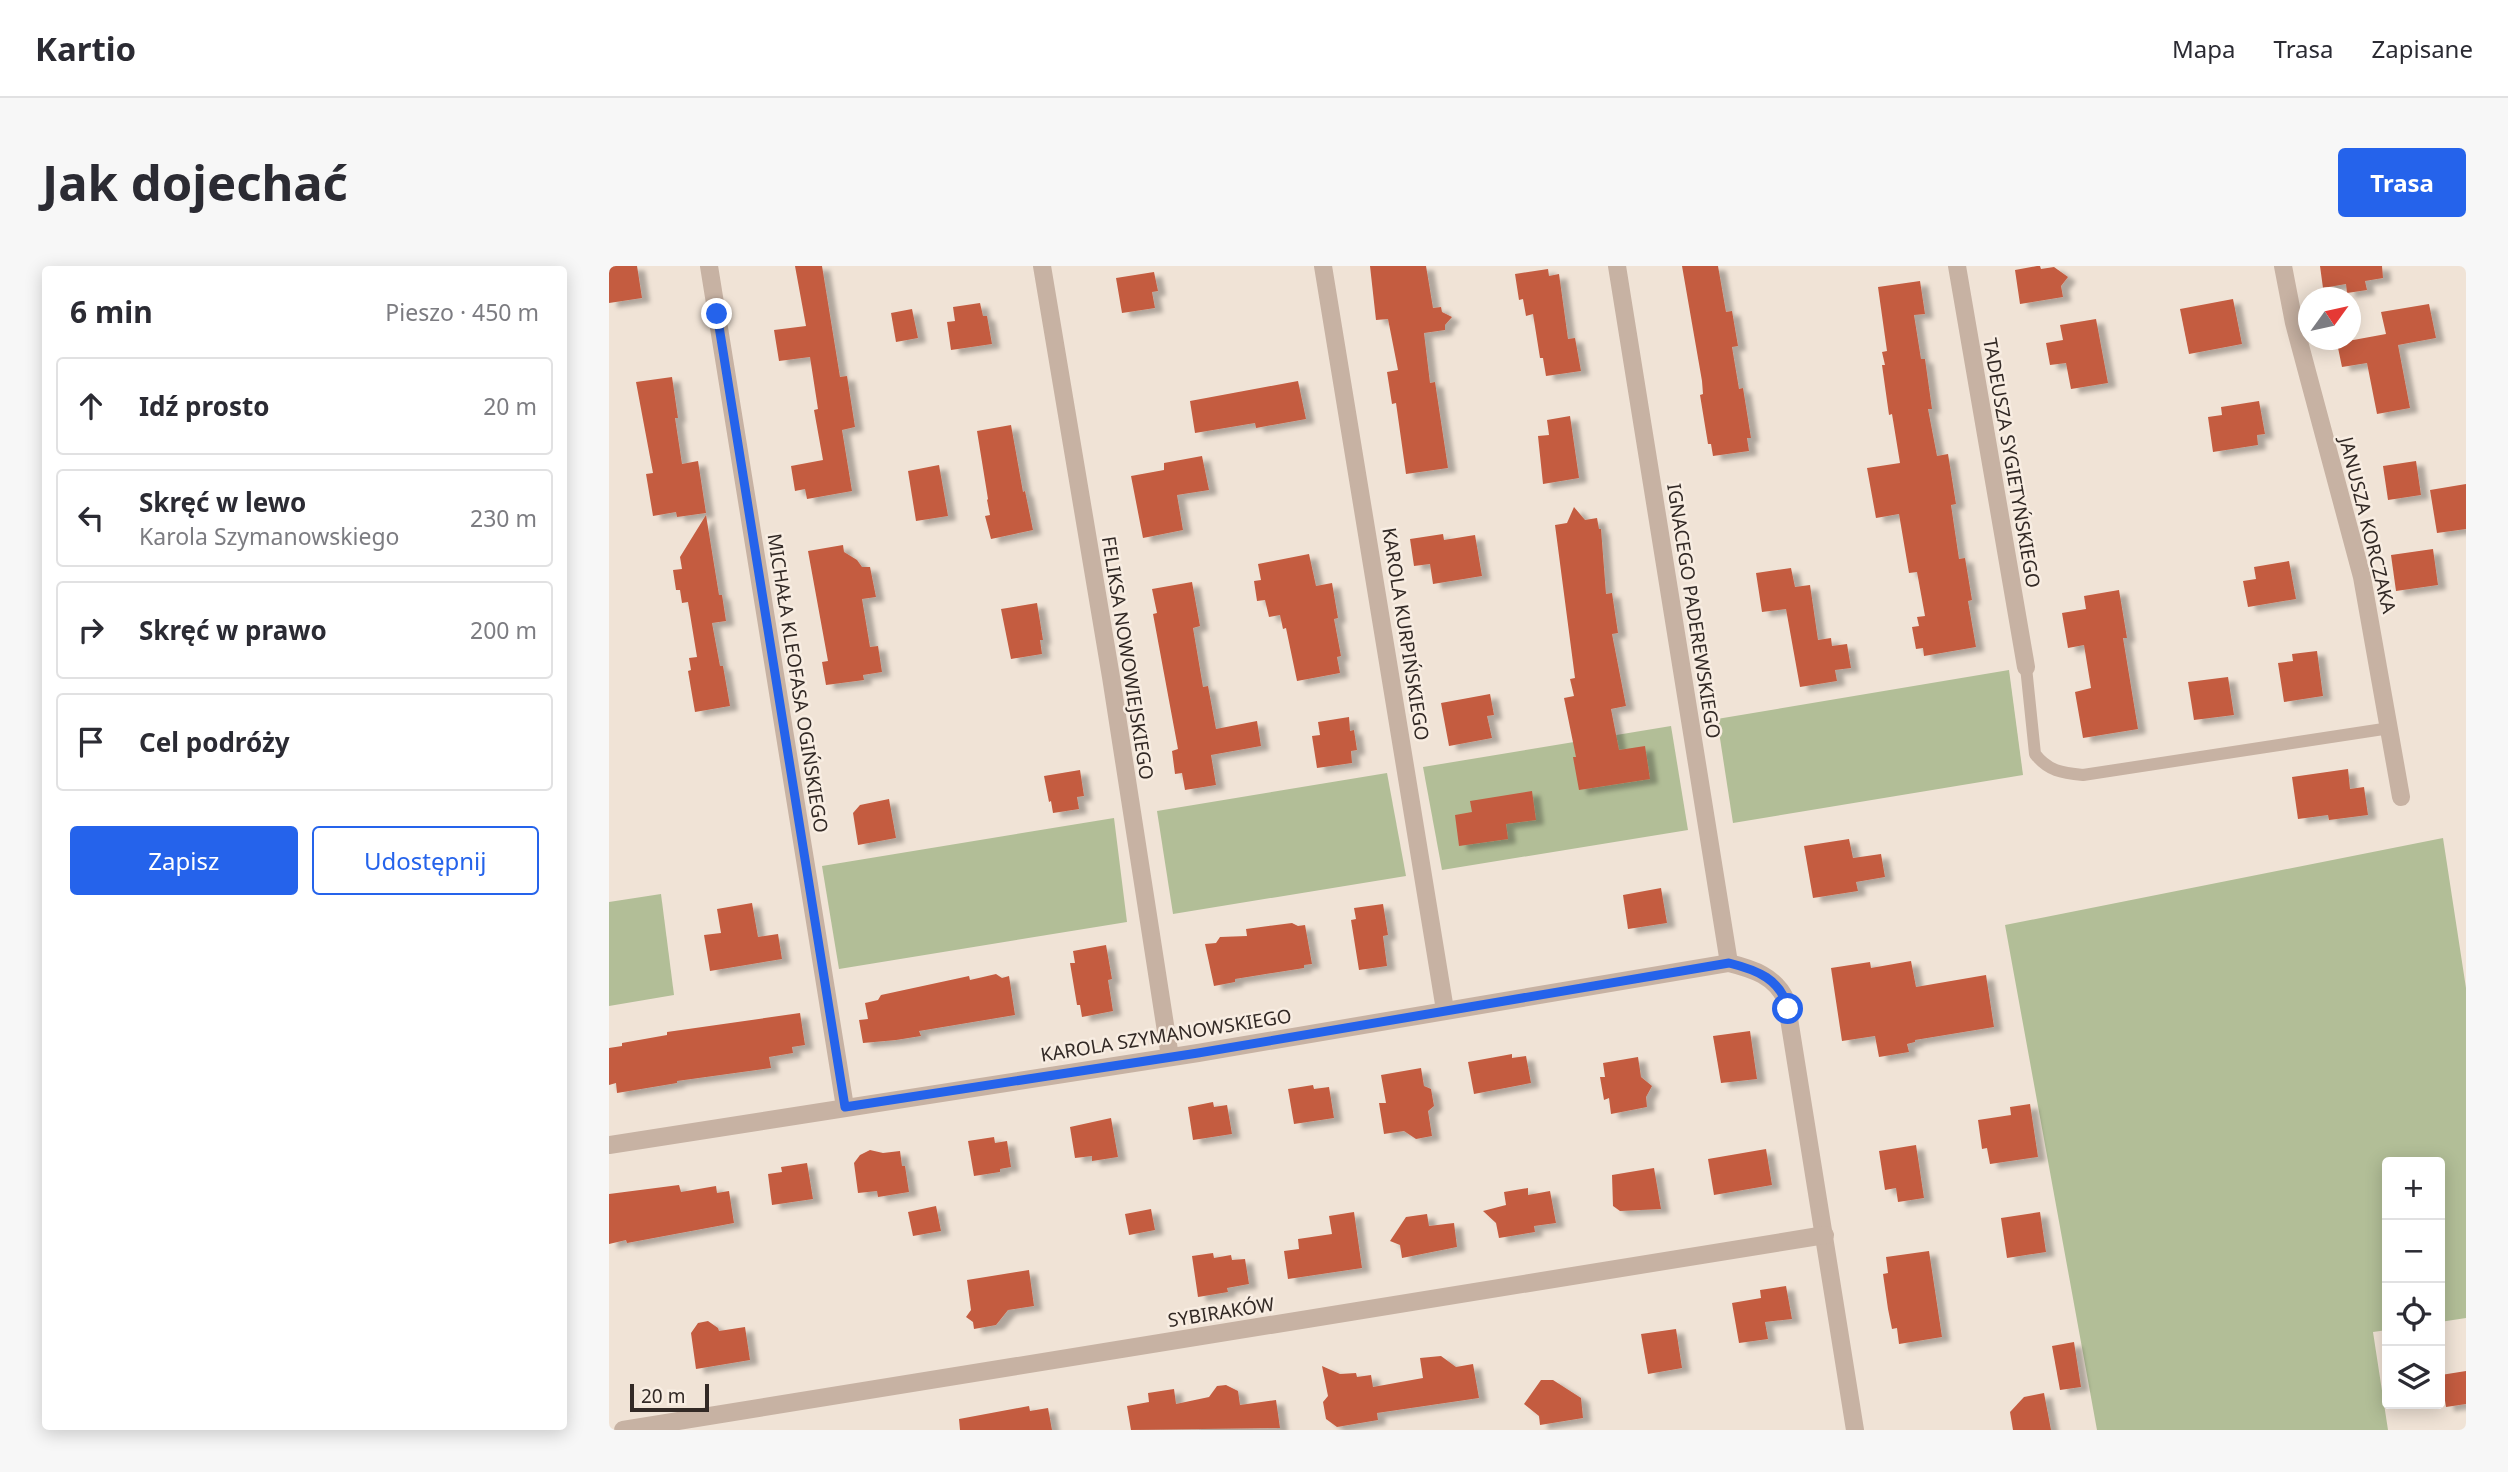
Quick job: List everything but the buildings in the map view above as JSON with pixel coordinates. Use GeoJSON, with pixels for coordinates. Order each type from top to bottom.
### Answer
{"type":"FeatureCollection","features":[{"type":"Feature","properties":{"kind":"street","name":"MICHAŁA KLEOFASA OGIŃSKIEGO"},"geometry":{"type":"LineString","coordinates":[[709,266],[845,1107]]}},
{"type":"Feature","properties":{"kind":"street","name":"FELIKSA NOWOWIEJSKIEGO"},"geometry":{"type":"LineString","coordinates":[[1042,266],[1111,677],[1170,1057]]}},
{"type":"Feature","properties":{"kind":"street","name":"KAROLA KURPIŃSKIEGO"},"geometry":{"type":"LineString","coordinates":[[1323,266],[1445,1010]]}},
{"type":"Feature","properties":{"kind":"street","name":"IGNACEGO PADEREWSKIEGO"},"geometry":{"type":"LineString","coordinates":[[1617,266],[1729,963]]}},
{"type":"Feature","properties":{"kind":"street","name":"TADEUSZA SYGIETYŃSKIEGO"},"geometry":{"type":"LineString","coordinates":[[1957,266],[2025,667]]}},
{"type":"Feature","properties":{"kind":"street","name":"JANUSZA KORCZAKA"},"geometry":{"type":"LineString","coordinates":[[2283,266],[2294,323],[2362,577],[2401,797]]}},
{"type":"Feature","properties":{"kind":"street","name":"KAROLA SZYMANOWSKIEGO"},"geometry":{"type":"LineString","coordinates":[[609,1144],[1170,1057],[1729,963]]}},
{"type":"Feature","properties":{"kind":"street"},"geometry":{"type":"LineString","coordinates":[[1729,963],[1765,975],[1775,983],[1786,1000],[1855,1430]]}},
{"type":"Feature","properties":{"kind":"street","name":"SYBIRAKÓW"},"geometry":{"type":"LineString","coordinates":[[623,1430],[1825,1235]]}},
{"type":"Feature","properties":{"kind":"lane"},"geometry":{"type":"LineString","coordinates":[[2025,667],[2035,754],[2043,765],[2059,773],[2083,775],[2107,772],[2390,728]]}},
{"type":"Feature","properties":{"kind":"green space"},"geometry":{"type":"Polygon","coordinates":[[[2009,670],[2023,775],[1733,823],[1717,719],[2009,670]]]}},
{"type":"Feature","properties":{"kind":"green space"},"geometry":{"type":"Polygon","coordinates":[[[1671,726],[1688,830],[1442,870],[1423,767],[1671,726]]]}},
{"type":"Feature","properties":{"kind":"green space"},"geometry":{"type":"Polygon","coordinates":[[[1387,773],[1406,876],[1173,914],[1157,811],[1387,773]]]}},
{"type":"Feature","properties":{"kind":"green space"},"geometry":{"type":"Polygon","coordinates":[[[1114,818],[1127,922],[839,969],[822,866],[1114,818]]]}},
{"type":"Feature","properties":{"kind":"green space"},"geometry":{"type":"Polygon","coordinates":[[[2443,838],[2466,988],[2466,1318],[2445,1321],[2445,1157],[2382,1157],[2382,1331],[2373,1332],[2382,1391],[2382,1409],[2385,1409],[2388,1430],[2097,1430],[2005,925],[2443,838]]]}},
{"type":"Feature","properties":{"kind":"green space"},"geometry":{"type":"Polygon","coordinates":[[[661,894],[674,995],[609,1006],[609,902],[661,894]]]}},
{"type":"Feature","properties":{"kind":"route"},"geometry":{"type":"LineString","coordinates":[[717,314],[845,1107],[1198,1053],[1729,963],[1765,975],[1782,992],[1788,1009]]}}]}
